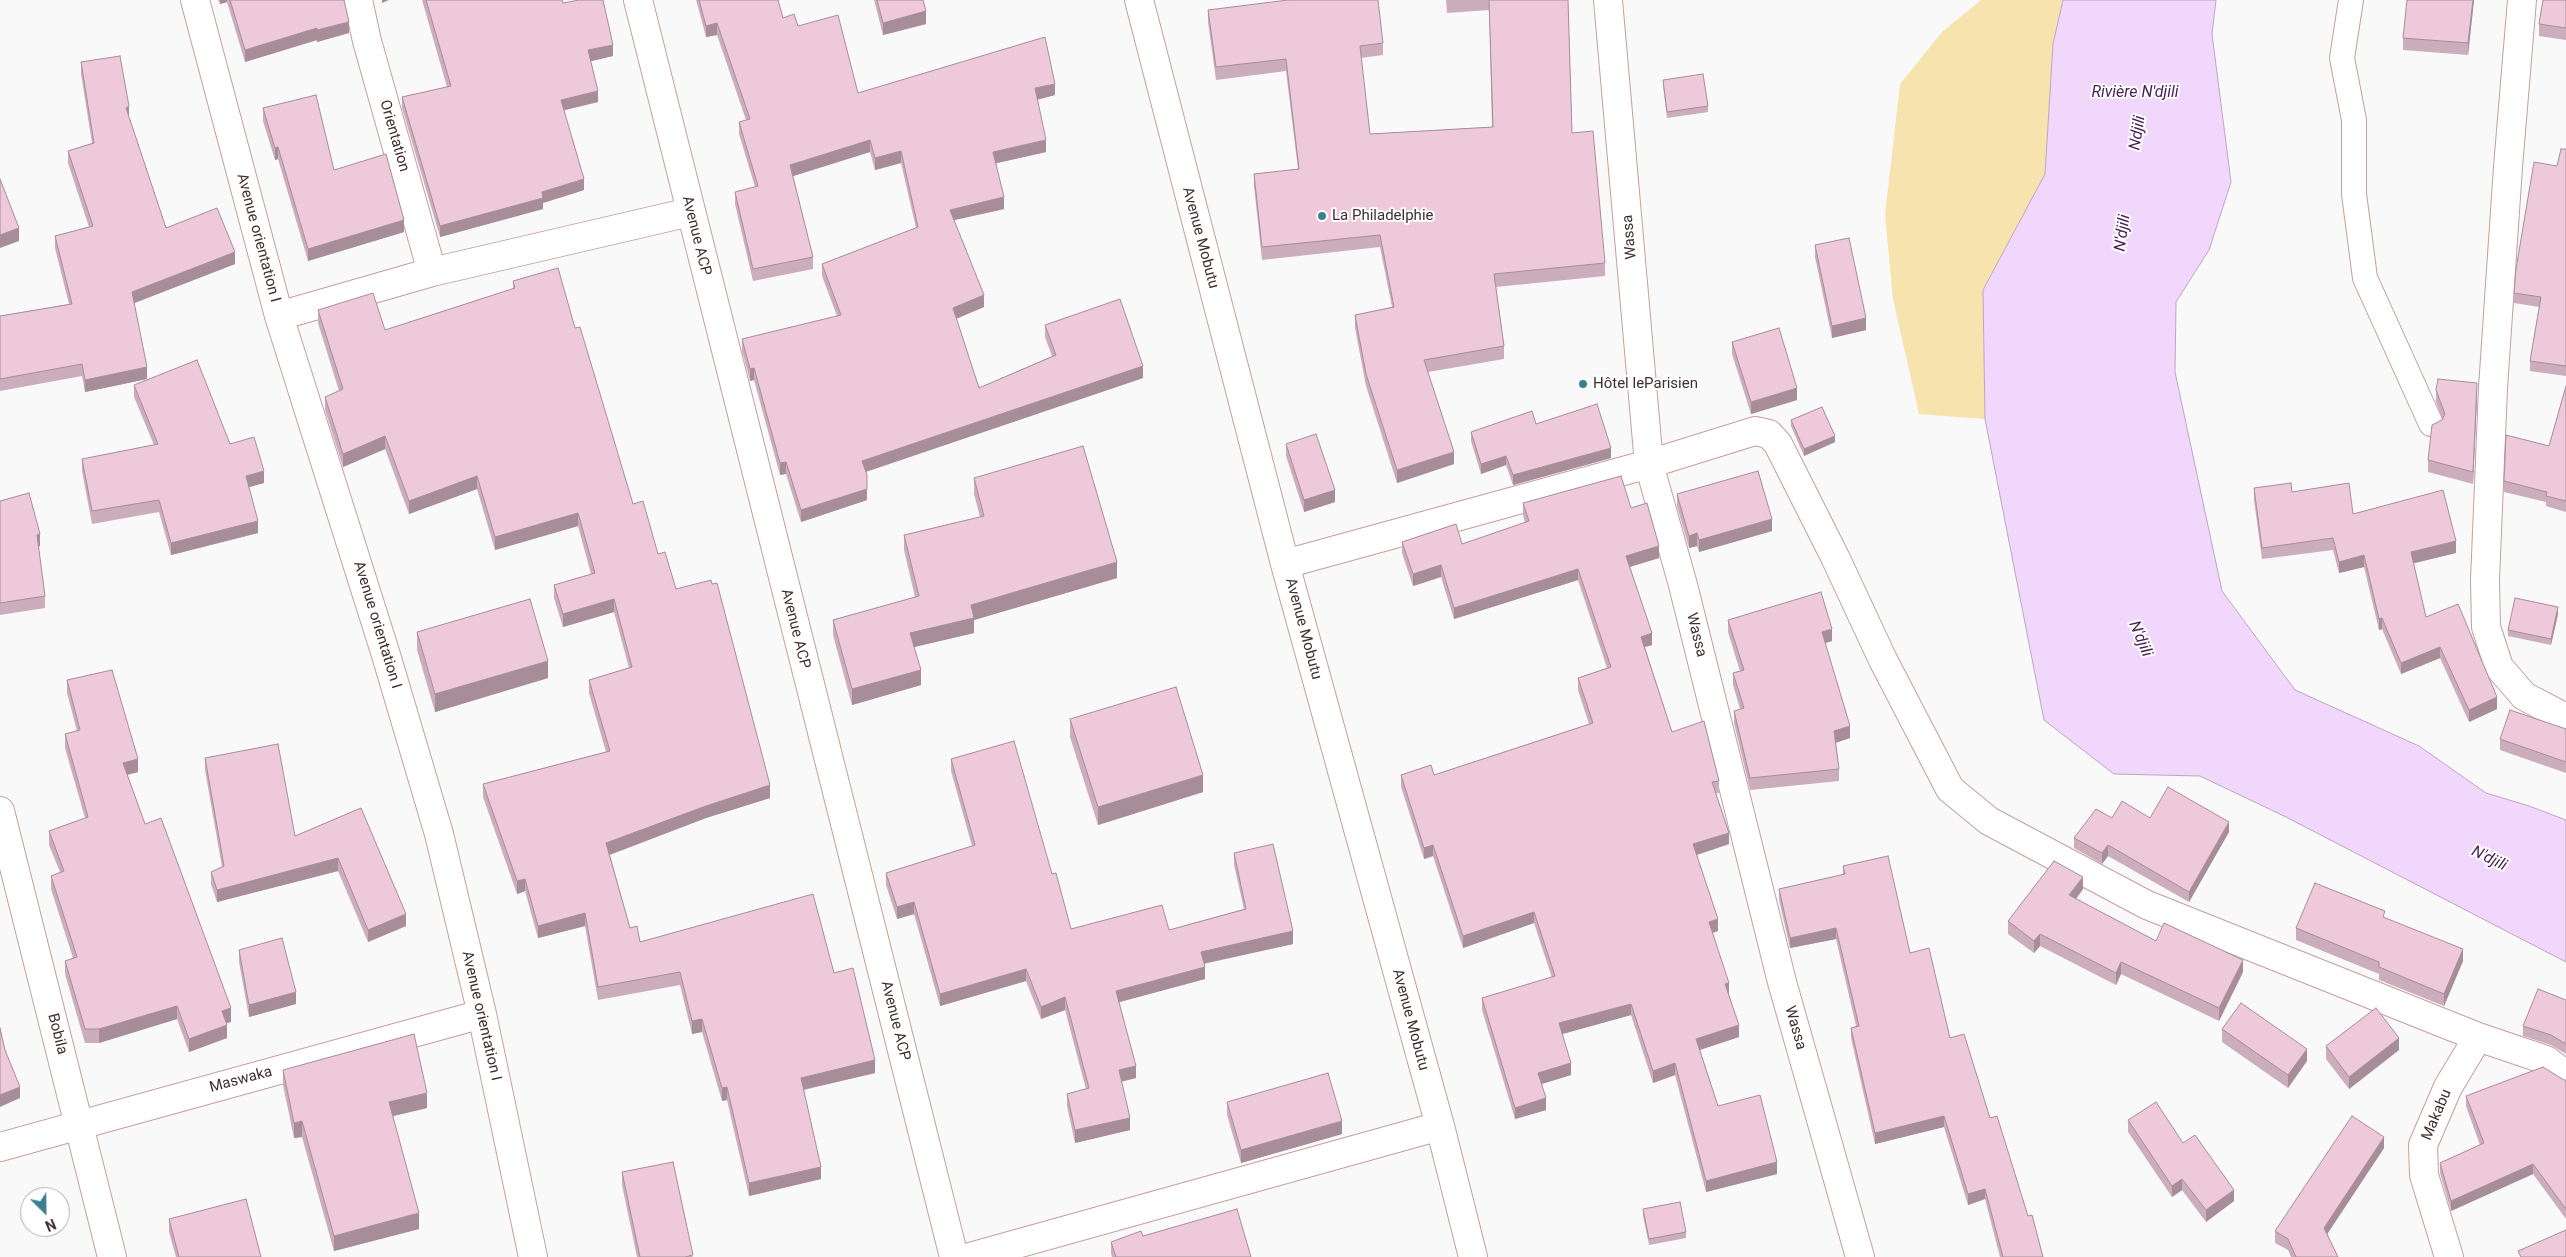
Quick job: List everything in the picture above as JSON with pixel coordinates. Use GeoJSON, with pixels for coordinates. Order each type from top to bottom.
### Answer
{"type":"FeatureCollection","features":[{"type":"Feature","properties":{"kind":"street","name":"Avenue orientation I"},"geometry":{"type":"LineString","coordinates":[[195,0],[279,316],[383,645],[436,824],[482,1014],[533,1257]]}},
{"type":"Feature","properties":{"kind":"street","name":"Orientation"},"geometry":{"type":"LineString","coordinates":[[358,0],[367,41],[432,272]]}},
{"type":"Feature","properties":{"kind":"street","name":"Avenue ACP"},"geometry":{"type":"LineString","coordinates":[[638,0],[954,1257]]}},
{"type":"Feature","properties":{"kind":"street","name":"Avenue Mobutu"},"geometry":{"type":"LineString","coordinates":[[1139,0],[1285,564],[1440,1126],[1473,1257]]}},
{"type":"Feature","properties":{"kind":"street","name":"Wassa"},"geometry":{"type":"LineString","coordinates":[[1608,0],[1649,464],[1683,585],[1782,982],[1860,1257]]}},
{"type":"Feature","properties":{"kind":"street"},"geometry":{"type":"LineString","coordinates":[[2522,0],[2508,167],[2493,388],[2485,580],[2486,627],[2498,667],[2524,696],[2566,718]]}},
{"type":"Feature","properties":{"kind":"street"},"geometry":{"type":"LineString","coordinates":[[279,316],[432,272],[690,212]]}},
{"type":"Feature","properties":{"kind":"street"},"geometry":{"type":"LineString","coordinates":[[1285,564],[1649,464],[1755,431],[1768,434],[1778,444],[1835,557],[1883,660],[1950,789],[1989,821],[2147,905],[2478,1037],[2546,1060],[2566,1075]]}},
{"type":"Feature","properties":{"kind":"street","name":"Bobila"},"geometry":{"type":"LineString","coordinates":[[0,811],[112,1257]]}},
{"type":"Feature","properties":{"kind":"street","name":"Maswaka"},"geometry":{"type":"LineString","coordinates":[[0,1147],[482,1014]]}},
{"type":"Feature","properties":{"kind":"street","name":"Makabu"},"geometry":{"type":"LineString","coordinates":[[2449,1257],[2424,1175],[2423,1145],[2448,1087],[2478,1037]]}},
{"type":"Feature","properties":{"kind":"street"},"geometry":{"type":"LineString","coordinates":[[970,1257],[1440,1126]]}},
{"type":"Feature","properties":{"kind":"lane"},"geometry":{"type":"LineString","coordinates":[[2351,0],[2342,58],[2354,120],[2354,194],[2364,278],[2431,424]]}},
{"type":"Feature","properties":{"kind":"shaded area"},"geometry":{"type":"Polygon","coordinates":[[[1981,0],[2063,0],[2053,44],[2045,174],[1983,290],[1985,419],[1919,414],[1893,299],[1885,215],[1900,84],[1942,32],[1981,0]]]}},
{"type":"Feature","properties":{"kind":"water"},"geometry":{"type":"Polygon","coordinates":[[[2063,0],[2216,0],[2212,34],[2231,182],[2209,250],[2176,302],[2175,372],[2222,591],[2295,690],[2419,746],[2486,793],[2566,820],[2566,962],[2286,817],[2200,776],[2114,774],[2044,720],[1985,419],[1983,290],[2045,174],[2053,44],[2063,0]]]}},
{"type":"Feature","properties":{"kind":"building"},"geometry":{"type":"Polygon","coordinates":[[[230,0],[344,0],[349,22],[317,30],[317,28],[245,50],[230,0]]]}},
{"type":"Feature","properties":{"kind":"building"},"geometry":{"type":"Polygon","coordinates":[[[426,0],[562,0],[563,3],[579,0],[603,0],[613,45],[588,50],[598,91],[561,100],[584,179],[542,192],[543,198],[440,226],[402,97],[451,86],[426,0]]]}},
{"type":"Feature","properties":{"kind":"building"},"geometry":{"type":"Polygon","coordinates":[[[699,0],[778,0],[783,18],[794,14],[798,26],[838,15],[858,93],[1045,37],[1055,84],[1035,88],[1046,140],[993,152],[1004,197],[950,210],[984,295],[953,308],[979,388],[1056,355],[1045,325],[1120,299],[1143,366],[862,461],[867,475],[867,489],[801,510],[786,462],[780,463],[754,368],[750,369],[742,339],[841,315],[822,264],[918,227],[901,151],[875,158],[870,140],[790,165],[813,257],[753,269],[735,192],[758,186],[739,122],[750,119],[717,23],[706,26],[699,0]]]}},
{"type":"Feature","properties":{"kind":"building"},"geometry":{"type":"Polygon","coordinates":[[[877,0],[923,0],[926,11],[883,23],[877,0]]]}},
{"type":"Feature","properties":{"kind":"building"},"geometry":{"type":"Polygon","coordinates":[[[1288,0],[1378,0],[1383,43],[1360,46],[1370,134],[1493,127],[1489,0],[1568,0],[1572,133],[1593,131],[1605,263],[1494,274],[1504,346],[1424,360],[1454,452],[1397,470],[1366,374],[1355,315],[1394,307],[1380,235],[1262,247],[1254,174],[1299,169],[1286,59],[1216,67],[1208,10],[1288,0]]]}},
{"type":"Feature","properties":{"kind":"building"},"geometry":{"type":"Polygon","coordinates":[[[2407,0],[2473,0],[2468,43],[2403,38],[2407,0]]]}},
{"type":"Feature","properties":{"kind":"building"},"geometry":{"type":"Polygon","coordinates":[[[2543,0],[2566,0],[2566,28],[2539,24],[2543,0]]]}},
{"type":"Feature","properties":{"kind":"building"},"geometry":{"type":"Polygon","coordinates":[[[120,56],[129,106],[126,108],[166,228],[217,208],[235,252],[132,292],[147,367],[85,380],[82,364],[0,379],[0,316],[72,304],[55,236],[93,226],[68,151],[94,143],[81,62],[120,56]]]}},
{"type":"Feature","properties":{"kind":"building"},"geometry":{"type":"Polygon","coordinates":[[[1703,74],[1708,106],[1667,112],[1663,80],[1703,74]]]}},
{"type":"Feature","properties":{"kind":"building"},"geometry":{"type":"Polygon","coordinates":[[[316,95],[334,170],[386,154],[404,220],[308,249],[278,147],[275,148],[263,108],[316,95]]]}},
{"type":"Feature","properties":{"kind":"building"},"geometry":{"type":"Polygon","coordinates":[[[2561,149],[2566,149],[2566,366],[2530,361],[2541,297],[2514,293],[2516,269],[2534,162],[2557,166],[2561,149]]]}},
{"type":"Feature","properties":{"kind":"building"},"geometry":{"type":"Polygon","coordinates":[[[0,179],[19,228],[0,235],[0,179]]]}},
{"type":"Feature","properties":{"kind":"building"},"geometry":{"type":"Polygon","coordinates":[[[1849,238],[1866,318],[1832,326],[1815,245],[1849,238]]]}},
{"type":"Feature","properties":{"kind":"building"},"geometry":{"type":"Polygon","coordinates":[[[558,268],[575,328],[580,327],[633,504],[643,501],[658,554],[665,552],[676,589],[711,580],[712,584],[717,583],[770,785],[706,806],[606,843],[630,928],[637,926],[640,942],[813,894],[834,973],[853,968],[875,1060],[801,1078],[821,1167],[749,1183],[727,1087],[722,1088],[702,1019],[692,1021],[680,972],[598,987],[585,913],[538,926],[525,879],[517,881],[483,784],[610,751],[589,680],[632,667],[614,599],[563,614],[554,585],[595,573],[578,513],[495,537],[477,476],[409,501],[385,436],[343,454],[325,397],[343,389],[318,310],[373,293],[385,330],[515,288],[513,281],[558,268]]]}},
{"type":"Feature","properties":{"kind":"building"},"geometry":{"type":"Polygon","coordinates":[[[1779,328],[1797,388],[1751,402],[1732,342],[1779,328]]]}},
{"type":"Feature","properties":{"kind":"building"},"geometry":{"type":"Polygon","coordinates":[[[197,360],[230,444],[254,437],[264,471],[246,476],[258,521],[171,543],[159,500],[92,511],[82,459],[158,444],[134,385],[197,360]]]}},
{"type":"Feature","properties":{"kind":"building"},"geometry":{"type":"Polygon","coordinates":[[[2438,379],[2477,383],[2473,472],[2428,460],[2432,425],[2442,420],[2445,414],[2436,390],[2438,379]]]}},
{"type":"Feature","properties":{"kind":"building"},"geometry":{"type":"Polygon","coordinates":[[[2566,386],[2566,501],[2546,496],[2547,492],[2504,481],[2506,435],[2549,446],[2566,386]]]}},
{"type":"Feature","properties":{"kind":"building"},"geometry":{"type":"Polygon","coordinates":[[[1597,404],[1611,448],[1513,475],[1506,456],[1481,464],[1471,432],[1532,411],[1536,424],[1597,404]]]}},
{"type":"Feature","properties":{"kind":"building"},"geometry":{"type":"Polygon","coordinates":[[[1822,407],[1835,436],[1804,449],[1791,420],[1822,407]]]}},
{"type":"Feature","properties":{"kind":"building"},"geometry":{"type":"Polygon","coordinates":[[[1316,434],[1335,490],[1304,500],[1286,444],[1316,434]]]}},
{"type":"Feature","properties":{"kind":"building"},"geometry":{"type":"Polygon","coordinates":[[[1083,446],[1117,562],[971,605],[974,618],[910,633],[921,670],[852,689],[833,620],[919,596],[904,535],[984,516],[974,478],[1083,446]]]}},
{"type":"Feature","properties":{"kind":"building"},"geometry":{"type":"Polygon","coordinates":[[[1758,471],[1772,519],[1699,540],[1697,533],[1689,536],[1677,494],[1758,471]]]}},
{"type":"Feature","properties":{"kind":"building"},"geometry":{"type":"Polygon","coordinates":[[[1621,476],[1631,508],[1647,503],[1659,546],[1626,556],[1652,633],[1641,637],[1672,732],[1704,721],[1719,781],[1712,782],[1729,833],[1693,844],[1718,919],[1709,922],[1729,983],[1725,984],[1739,1025],[1696,1039],[1718,1106],[1760,1095],[1777,1162],[1706,1181],[1675,1063],[1653,1071],[1631,1004],[1559,1023],[1571,1063],[1538,1073],[1546,1098],[1515,1108],[1482,998],[1555,976],[1534,912],[1463,936],[1433,845],[1424,848],[1401,775],[1431,765],[1434,775],[1593,723],[1578,678],[1611,667],[1578,569],[1454,608],[1441,565],[1413,574],[1402,542],[1456,524],[1462,544],[1529,521],[1523,503],[1621,476]]]}},
{"type":"Feature","properties":{"kind":"building"},"geometry":{"type":"Polygon","coordinates":[[[2291,483],[2292,492],[2349,483],[2353,514],[2443,490],[2456,541],[2411,552],[2426,617],[2458,604],[2497,697],[2469,710],[2440,647],[2401,663],[2382,618],[2379,619],[2364,555],[2339,562],[2333,538],[2262,548],[2254,488],[2291,483]]]}},
{"type":"Feature","properties":{"kind":"building"},"geometry":{"type":"Polygon","coordinates":[[[29,493],[40,534],[37,535],[45,596],[0,603],[0,501],[29,493]]]}},
{"type":"Feature","properties":{"kind":"building"},"geometry":{"type":"Polygon","coordinates":[[[1821,592],[1832,629],[1822,632],[1850,726],[1834,731],[1839,769],[1750,778],[1734,711],[1744,708],[1733,673],[1744,670],[1728,620],[1821,592]]]}},
{"type":"Feature","properties":{"kind":"building"},"geometry":{"type":"Polygon","coordinates":[[[2515,598],[2558,607],[2551,639],[2508,630],[2515,598]]]}},
{"type":"Feature","properties":{"kind":"building"},"geometry":{"type":"Polygon","coordinates":[[[530,599],[548,661],[435,694],[417,632],[530,599]]]}},
{"type":"Feature","properties":{"kind":"building"},"geometry":{"type":"Polygon","coordinates":[[[112,670],[138,759],[123,763],[145,824],[161,818],[231,1008],[222,1011],[227,1025],[189,1039],[177,1006],[99,1029],[85,1029],[65,961],[77,957],[51,876],[64,871],[49,831],[88,817],[65,734],[80,730],[67,680],[112,670]]]}},
{"type":"Feature","properties":{"kind":"building"},"geometry":{"type":"Polygon","coordinates":[[[1176,687],[1203,775],[1098,807],[1070,719],[1176,687]]]}},
{"type":"Feature","properties":{"kind":"building"},"geometry":{"type":"Polygon","coordinates":[[[2510,710],[2566,729],[2566,762],[2500,739],[2510,710]]]}},
{"type":"Feature","properties":{"kind":"building"},"geometry":{"type":"Polygon","coordinates":[[[1014,741],[1052,874],[1056,873],[1071,929],[1162,905],[1169,930],[1246,909],[1234,853],[1273,844],[1293,931],[1201,952],[1205,967],[1116,991],[1136,1066],[1119,1070],[1130,1118],[1075,1130],[1067,1094],[1089,1088],[1065,997],[1041,1007],[1026,969],[940,994],[914,902],[897,907],[886,873],[975,845],[951,759],[1014,741]]]}},
{"type":"Feature","properties":{"kind":"building"},"geometry":{"type":"Polygon","coordinates":[[[278,744],[295,836],[361,808],[406,914],[368,930],[338,858],[217,890],[211,872],[224,866],[205,758],[278,744]]]}},
{"type":"Feature","properties":{"kind":"building"},"geometry":{"type":"Polygon","coordinates":[[[2168,787],[2229,822],[2189,892],[2108,845],[2102,853],[2074,838],[2096,809],[2112,818],[2122,801],[2150,818],[2168,787]]]}},
{"type":"Feature","properties":{"kind":"building"},"geometry":{"type":"Polygon","coordinates":[[[1888,856],[1910,953],[1929,948],[1950,1038],[1964,1034],[1990,1118],[1997,1116],[2028,1216],[2032,1215],[2043,1257],[2003,1257],[1985,1189],[1968,1194],[1944,1116],[1875,1133],[1851,1028],[1859,1026],[1836,928],[1790,938],[1779,889],[1845,874],[1843,866],[1888,856]]]}},
{"type":"Feature","properties":{"kind":"building"},"geometry":{"type":"Polygon","coordinates":[[[2054,861],[2083,877],[2069,895],[2156,941],[2164,923],[2243,960],[2219,1008],[2121,962],[2116,973],[2040,934],[2034,941],[2008,921],[2054,861]]]}},
{"type":"Feature","properties":{"kind":"building"},"geometry":{"type":"Polygon","coordinates":[[[2315,883],[2385,911],[2383,917],[2463,949],[2444,994],[2379,967],[2379,962],[2296,928],[2315,883]]]}},
{"type":"Feature","properties":{"kind":"building"},"geometry":{"type":"Polygon","coordinates":[[[282,938],[296,992],[249,1005],[239,950],[282,938]]]}},
{"type":"Feature","properties":{"kind":"building"},"geometry":{"type":"Polygon","coordinates":[[[2538,989],[2566,1000],[2566,1044],[2551,1035],[2523,1026],[2538,989]]]}},
{"type":"Feature","properties":{"kind":"building"},"geometry":{"type":"Polygon","coordinates":[[[2241,1003],[2307,1049],[2288,1075],[2222,1029],[2241,1003]]]}},
{"type":"Feature","properties":{"kind":"building"},"geometry":{"type":"Polygon","coordinates":[[[2376,1008],[2399,1038],[2349,1077],[2326,1046],[2376,1008]]]}},
{"type":"Feature","properties":{"kind":"building"},"geometry":{"type":"Polygon","coordinates":[[[0,1028],[5,1050],[20,1087],[0,1095],[0,1028]]]}},
{"type":"Feature","properties":{"kind":"building"},"geometry":{"type":"Polygon","coordinates":[[[414,1034],[427,1093],[389,1102],[419,1213],[334,1236],[302,1121],[294,1123],[283,1070],[414,1034]]]}},
{"type":"Feature","properties":{"kind":"building"},"geometry":{"type":"Polygon","coordinates":[[[2543,1067],[2566,1080],[2566,1209],[2533,1164],[2451,1201],[2440,1163],[2484,1143],[2466,1096],[2543,1067]]]}},
{"type":"Feature","properties":{"kind":"building"},"geometry":{"type":"Polygon","coordinates":[[[1328,1073],[1342,1121],[1241,1150],[1227,1102],[1328,1073]]]}},
{"type":"Feature","properties":{"kind":"building"},"geometry":{"type":"Polygon","coordinates":[[[2156,1102],[2183,1143],[2195,1135],[2234,1190],[2206,1210],[2182,1179],[2172,1186],[2128,1120],[2156,1102]]]}},
{"type":"Feature","properties":{"kind":"building"},"geometry":{"type":"Polygon","coordinates":[[[2352,1116],[2384,1137],[2324,1228],[2338,1257],[2296,1257],[2288,1239],[2275,1231],[2352,1116]]]}},
{"type":"Feature","properties":{"kind":"building"},"geometry":{"type":"Polygon","coordinates":[[[673,1162],[693,1255],[685,1257],[640,1257],[622,1172],[673,1162]]]}},
{"type":"Feature","properties":{"kind":"building"},"geometry":{"type":"Polygon","coordinates":[[[246,1199],[261,1257],[179,1257],[169,1219],[246,1199]]]}},
{"type":"Feature","properties":{"kind":"building"},"geometry":{"type":"Polygon","coordinates":[[[1680,1202],[1686,1232],[1649,1239],[1643,1209],[1680,1202]]]}},
{"type":"Feature","properties":{"kind":"building"},"geometry":{"type":"Polygon","coordinates":[[[1237,1209],[1251,1257],[1116,1257],[1111,1242],[1141,1231],[1143,1236],[1237,1209]]]}},
{"type":"Feature","properties":{"kind":"building"},"geometry":{"type":"Polygon","coordinates":[[[2566,1230],[2566,1257],[2521,1257],[2518,1251],[2566,1230]]]}},
{"type":"Feature","properties":{"kind":"place","name":"La Philadelphie"},"geometry":{"type":"Point","coordinates":[1322,216]}},
{"type":"Feature","properties":{"kind":"place","name":"Hôtel leParisien"},"geometry":{"type":"Point","coordinates":[1583,384]}},
{"type":"Feature","properties":{"kind":"water label","name":"Rivière N'djili"},"geometry":{"type":"Point","coordinates":[2135,93]}},
{"type":"Feature","properties":{"kind":"water label","name":"Ndjili"},"geometry":{"type":"Point","coordinates":[2138,133]}},
{"type":"Feature","properties":{"kind":"water label","name":"N'djili"},"geometry":{"type":"Point","coordinates":[2123,233]}},
{"type":"Feature","properties":{"kind":"water label","name":"N'djili"},"geometry":{"type":"Point","coordinates":[2140,639]}},
{"type":"Feature","properties":{"kind":"water label","name":"N'djili"},"geometry":{"type":"Point","coordinates":[2489,859]}}]}
